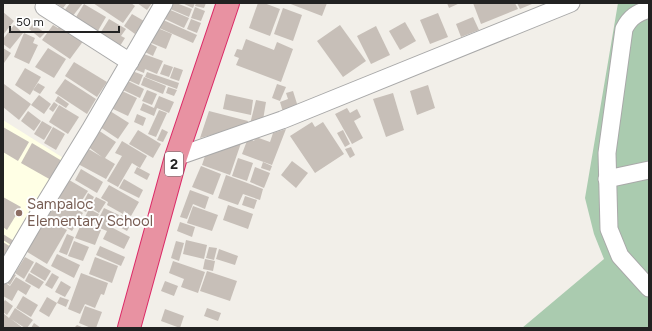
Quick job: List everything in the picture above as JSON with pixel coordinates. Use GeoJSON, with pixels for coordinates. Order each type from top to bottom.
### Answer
{"type":"FeatureCollection","features":[{"type":"Feature","properties":{"kind":"highway","name":"2"},"geometry":{"type":"LineString","coordinates":[[129,328],[176,157],[228,3]]}},
{"type":"Feature","properties":{"kind":"street"},"geometry":{"type":"LineString","coordinates":[[3,276],[164,3]]}},
{"type":"Feature","properties":{"kind":"street"},"geometry":{"type":"LineString","coordinates":[[176,157],[282,120],[571,3]]}},
{"type":"Feature","properties":{"kind":"street"},"geometry":{"type":"LineString","coordinates":[[44,7],[130,62]]}},
{"type":"Feature","properties":{"kind":"street"},"geometry":{"type":"LineString","coordinates":[[649,9],[641,12],[629,20],[624,29],[607,153],[609,229],[620,256],[649,288]]}},
{"type":"Feature","properties":{"kind":"street"},"geometry":{"type":"LineString","coordinates":[[607,179],[649,170]]}},
{"type":"Feature","properties":{"kind":"shaded area"},"geometry":{"type":"Polygon","coordinates":[[[618,3],[649,3],[649,328],[522,328],[604,259],[594,234],[585,198],[618,3]]]}},
{"type":"Feature","properties":{"kind":"shaded area","name":"Sampaloc Elementary School"},"geometry":{"type":"Polygon","coordinates":[[[3,120],[65,159],[3,267],[3,120]]]}},
{"type":"Feature","properties":{"kind":"building"},"geometry":{"type":"Polygon","coordinates":[[[56,3],[67,3],[63,8],[56,3]]]}},
{"type":"Feature","properties":{"kind":"building"},"geometry":{"type":"Polygon","coordinates":[[[70,3],[83,3],[72,17],[64,11],[70,3]]]}},
{"type":"Feature","properties":{"kind":"building"},"geometry":{"type":"Polygon","coordinates":[[[93,3],[131,3],[135,6],[123,23],[93,3]]]}},
{"type":"Feature","properties":{"kind":"building"},"geometry":{"type":"Polygon","coordinates":[[[137,3],[152,3],[147,10],[137,3]]]}},
{"type":"Feature","properties":{"kind":"building"},"geometry":{"type":"Polygon","coordinates":[[[170,3],[176,3],[192,9],[189,17],[168,8],[170,3]]]}},
{"type":"Feature","properties":{"kind":"building"},"geometry":{"type":"Polygon","coordinates":[[[182,3],[195,3],[193,8],[182,3]]]}},
{"type":"Feature","properties":{"kind":"building"},"geometry":{"type":"Polygon","coordinates":[[[196,3],[206,3],[204,8],[195,6],[196,3]]]}},
{"type":"Feature","properties":{"kind":"building"},"geometry":{"type":"Polygon","coordinates":[[[258,3],[264,3],[280,9],[270,36],[249,28],[258,3]]]}},
{"type":"Feature","properties":{"kind":"building"},"geometry":{"type":"Polygon","coordinates":[[[288,3],[327,3],[322,16],[288,3]]]}},
{"type":"Feature","properties":{"kind":"building"},"geometry":{"type":"Polygon","coordinates":[[[447,3],[460,3],[449,8],[447,3]]]}},
{"type":"Feature","properties":{"kind":"building"},"geometry":{"type":"Polygon","coordinates":[[[473,3],[515,3],[518,9],[481,24],[473,3]]]}},
{"type":"Feature","properties":{"kind":"building"},"geometry":{"type":"Polygon","coordinates":[[[517,3],[531,3],[532,4],[520,9],[517,3]]]}},
{"type":"Feature","properties":{"kind":"building"},"geometry":{"type":"Polygon","coordinates":[[[84,4],[106,17],[95,36],[73,22],[84,4]]]}},
{"type":"Feature","properties":{"kind":"building"},"geometry":{"type":"Polygon","coordinates":[[[195,7],[205,11],[201,21],[191,18],[195,7]]]}},
{"type":"Feature","properties":{"kind":"building"},"geometry":{"type":"Polygon","coordinates":[[[283,8],[302,15],[293,41],[274,34],[283,8]]]}},
{"type":"Feature","properties":{"kind":"building"},"geometry":{"type":"Polygon","coordinates":[[[168,9],[189,18],[184,28],[163,18],[168,9]]]}},
{"type":"Feature","properties":{"kind":"building"},"geometry":{"type":"Polygon","coordinates":[[[3,12],[14,21],[3,35],[3,12]]]}},
{"type":"Feature","properties":{"kind":"building"},"geometry":{"type":"Polygon","coordinates":[[[438,13],[448,37],[430,44],[420,20],[438,13]]]}},
{"type":"Feature","properties":{"kind":"building"},"geometry":{"type":"Polygon","coordinates":[[[132,14],[144,21],[135,34],[124,26],[132,14]]]}},
{"type":"Feature","properties":{"kind":"building"},"geometry":{"type":"Polygon","coordinates":[[[473,17],[479,30],[461,37],[456,24],[473,17]]]}},
{"type":"Feature","properties":{"kind":"building"},"geometry":{"type":"Polygon","coordinates":[[[109,19],[126,29],[121,36],[125,38],[120,46],[116,43],[96,40],[109,19]]]}},
{"type":"Feature","properties":{"kind":"building"},"geometry":{"type":"Polygon","coordinates":[[[161,19],[197,35],[193,43],[157,27],[161,19]]]}},
{"type":"Feature","properties":{"kind":"building"},"geometry":{"type":"Polygon","coordinates":[[[191,19],[201,23],[197,33],[187,29],[191,19]]]}},
{"type":"Feature","properties":{"kind":"building"},"geometry":{"type":"Polygon","coordinates":[[[405,22],[416,41],[400,50],[389,31],[405,22]]]}},
{"type":"Feature","properties":{"kind":"building"},"geometry":{"type":"Polygon","coordinates":[[[33,24],[45,33],[40,38],[29,29],[33,24]]]}},
{"type":"Feature","properties":{"kind":"building"},"geometry":{"type":"Polygon","coordinates":[[[61,24],[84,40],[70,59],[42,40],[53,25],[58,28],[61,24]]]}},
{"type":"Feature","properties":{"kind":"building"},"geometry":{"type":"Polygon","coordinates":[[[14,25],[23,33],[10,49],[3,44],[3,39],[14,25]]]}},
{"type":"Feature","properties":{"kind":"building"},"geometry":{"type":"Polygon","coordinates":[[[340,25],[366,61],[343,77],[317,41],[340,25]]]}},
{"type":"Feature","properties":{"kind":"building"},"geometry":{"type":"Polygon","coordinates":[[[376,26],[390,55],[371,64],[357,36],[376,26]]]}},
{"type":"Feature","properties":{"kind":"building"},"geometry":{"type":"Polygon","coordinates":[[[155,27],[172,34],[166,49],[149,42],[155,27]]]}},
{"type":"Feature","properties":{"kind":"building"},"geometry":{"type":"Polygon","coordinates":[[[24,33],[35,38],[33,43],[38,45],[29,64],[14,57],[24,33]]]}},
{"type":"Feature","properties":{"kind":"building"},"geometry":{"type":"Polygon","coordinates":[[[246,39],[274,50],[277,42],[293,49],[281,82],[236,65],[239,58],[234,56],[237,49],[242,50],[246,39]]]}},
{"type":"Feature","properties":{"kind":"building"},"geometry":{"type":"Polygon","coordinates":[[[147,42],[157,47],[153,56],[143,51],[147,42]]]}},
{"type":"Feature","properties":{"kind":"building"},"geometry":{"type":"Polygon","coordinates":[[[3,48],[11,53],[4,63],[3,62],[3,48]]]}},
{"type":"Feature","properties":{"kind":"building"},"geometry":{"type":"Polygon","coordinates":[[[48,48],[66,59],[54,78],[35,67],[48,48]]]}},
{"type":"Feature","properties":{"kind":"building"},"geometry":{"type":"Polygon","coordinates":[[[141,53],[163,61],[157,74],[145,69],[144,73],[134,69],[141,53]]]}},
{"type":"Feature","properties":{"kind":"building"},"geometry":{"type":"Polygon","coordinates":[[[74,62],[107,82],[97,97],[65,76],[74,62]]]}},
{"type":"Feature","properties":{"kind":"building"},"geometry":{"type":"Polygon","coordinates":[[[164,64],[173,67],[169,77],[160,74],[164,64]]]}},
{"type":"Feature","properties":{"kind":"building"},"geometry":{"type":"Polygon","coordinates":[[[174,67],[183,70],[179,81],[170,78],[174,67]]]}},
{"type":"Feature","properties":{"kind":"building"},"geometry":{"type":"Polygon","coordinates":[[[25,68],[41,77],[30,95],[15,85],[25,68]]]}},
{"type":"Feature","properties":{"kind":"building"},"geometry":{"type":"Polygon","coordinates":[[[132,71],[143,75],[139,85],[128,80],[132,71]]]}},
{"type":"Feature","properties":{"kind":"building"},"geometry":{"type":"Polygon","coordinates":[[[147,72],[179,83],[177,89],[145,77],[147,72]]]}},
{"type":"Feature","properties":{"kind":"building"},"geometry":{"type":"Polygon","coordinates":[[[144,77],[166,86],[163,94],[141,85],[144,77]]]}},
{"type":"Feature","properties":{"kind":"building"},"geometry":{"type":"Polygon","coordinates":[[[65,79],[96,99],[87,114],[55,93],[65,79]]]}},
{"type":"Feature","properties":{"kind":"building"},"geometry":{"type":"Polygon","coordinates":[[[126,80],[144,89],[140,98],[121,89],[126,80]]]}},
{"type":"Feature","properties":{"kind":"building"},"geometry":{"type":"Polygon","coordinates":[[[38,83],[45,87],[40,94],[33,90],[38,83]]]}},
{"type":"Feature","properties":{"kind":"building"},"geometry":{"type":"Polygon","coordinates":[[[4,84],[31,104],[19,120],[3,107],[4,84]]]}},
{"type":"Feature","properties":{"kind":"building"},"geometry":{"type":"Polygon","coordinates":[[[277,84],[286,87],[280,101],[272,98],[277,84]]]}},
{"type":"Feature","properties":{"kind":"building"},"geometry":{"type":"Polygon","coordinates":[[[428,85],[435,108],[417,115],[410,91],[428,85]]]}},
{"type":"Feature","properties":{"kind":"building"},"geometry":{"type":"Polygon","coordinates":[[[168,87],[177,90],[174,96],[166,93],[168,87]]]}},
{"type":"Feature","properties":{"kind":"building"},"geometry":{"type":"Polygon","coordinates":[[[120,90],[137,98],[128,116],[111,108],[120,90]]]}},
{"type":"Feature","properties":{"kind":"building"},"geometry":{"type":"Polygon","coordinates":[[[147,90],[157,94],[152,105],[142,101],[147,90]]]}},
{"type":"Feature","properties":{"kind":"building"},"geometry":{"type":"Polygon","coordinates":[[[293,91],[298,107],[283,112],[280,102],[288,99],[286,93],[293,91]]]}},
{"type":"Feature","properties":{"kind":"building"},"geometry":{"type":"Polygon","coordinates":[[[393,93],[404,130],[386,137],[373,99],[393,93]]]}},
{"type":"Feature","properties":{"kind":"building"},"geometry":{"type":"Polygon","coordinates":[[[226,94],[253,100],[251,115],[223,109],[226,94]]]}},
{"type":"Feature","properties":{"kind":"building"},"geometry":{"type":"Polygon","coordinates":[[[39,95],[51,104],[44,114],[31,105],[39,95]]]}},
{"type":"Feature","properties":{"kind":"building"},"geometry":{"type":"Polygon","coordinates":[[[58,96],[69,104],[66,108],[55,101],[58,96]]]}},
{"type":"Feature","properties":{"kind":"building"},"geometry":{"type":"Polygon","coordinates":[[[159,96],[174,102],[169,113],[157,108],[154,116],[140,110],[143,103],[154,108],[159,96]]]}},
{"type":"Feature","properties":{"kind":"building"},"geometry":{"type":"Polygon","coordinates":[[[256,100],[266,102],[263,120],[250,124],[256,100]]]}},
{"type":"Feature","properties":{"kind":"building"},"geometry":{"type":"Polygon","coordinates":[[[54,102],[58,105],[53,112],[49,109],[54,102]]]}},
{"type":"Feature","properties":{"kind":"building"},"geometry":{"type":"Polygon","coordinates":[[[59,105],[79,117],[68,134],[49,122],[59,105]]]}},
{"type":"Feature","properties":{"kind":"building"},"geometry":{"type":"Polygon","coordinates":[[[347,108],[350,113],[357,109],[361,117],[354,121],[363,138],[352,144],[335,114],[347,108]]]}},
{"type":"Feature","properties":{"kind":"building"},"geometry":{"type":"Polygon","coordinates":[[[159,110],[167,113],[156,137],[148,134],[159,110]]]}},
{"type":"Feature","properties":{"kind":"building"},"geometry":{"type":"Polygon","coordinates":[[[28,111],[41,121],[34,131],[21,121],[28,111]]]}},
{"type":"Feature","properties":{"kind":"building"},"geometry":{"type":"Polygon","coordinates":[[[110,111],[129,123],[118,139],[100,127],[110,111]]]}},
{"type":"Feature","properties":{"kind":"building"},"geometry":{"type":"Polygon","coordinates":[[[209,111],[248,121],[246,126],[200,138],[209,111]]]}},
{"type":"Feature","properties":{"kind":"building"},"geometry":{"type":"Polygon","coordinates":[[[137,114],[146,118],[143,126],[134,122],[137,114]]]}},
{"type":"Feature","properties":{"kind":"building"},"geometry":{"type":"Polygon","coordinates":[[[42,121],[52,127],[44,140],[34,134],[42,121]]]}},
{"type":"Feature","properties":{"kind":"building"},"geometry":{"type":"Polygon","coordinates":[[[312,122],[315,127],[323,122],[344,154],[315,173],[290,136],[312,122]]]}},
{"type":"Feature","properties":{"kind":"building"},"geometry":{"type":"Polygon","coordinates":[[[3,127],[29,142],[18,161],[3,152],[3,127]]]}},
{"type":"Feature","properties":{"kind":"building"},"geometry":{"type":"Polygon","coordinates":[[[53,127],[65,134],[56,150],[44,143],[53,127]]]}},
{"type":"Feature","properties":{"kind":"building"},"geometry":{"type":"Polygon","coordinates":[[[162,129],[168,132],[163,142],[157,140],[162,129]]]}},
{"type":"Feature","properties":{"kind":"building"},"geometry":{"type":"Polygon","coordinates":[[[286,129],[272,165],[242,154],[248,138],[254,141],[256,137],[270,142],[273,133],[286,129]]]}},
{"type":"Feature","properties":{"kind":"building"},"geometry":{"type":"Polygon","coordinates":[[[98,130],[116,142],[105,158],[115,164],[106,179],[78,164],[87,148],[102,157],[87,146],[98,130]]]}},
{"type":"Feature","properties":{"kind":"building"},"geometry":{"type":"Polygon","coordinates":[[[138,130],[161,144],[153,158],[129,144],[138,130]]]}},
{"type":"Feature","properties":{"kind":"building"},"geometry":{"type":"Polygon","coordinates":[[[343,130],[350,144],[345,147],[337,133],[343,130]]]}},
{"type":"Feature","properties":{"kind":"building"},"geometry":{"type":"Polygon","coordinates":[[[122,141],[147,156],[140,168],[132,163],[118,187],[107,181],[122,156],[115,153],[122,141]]]}},
{"type":"Feature","properties":{"kind":"building"},"geometry":{"type":"Polygon","coordinates":[[[32,143],[62,161],[51,180],[21,163],[32,143]]]}},
{"type":"Feature","properties":{"kind":"building"},"geometry":{"type":"Polygon","coordinates":[[[241,143],[230,175],[202,165],[205,156],[241,143]]]}},
{"type":"Feature","properties":{"kind":"building"},"geometry":{"type":"Polygon","coordinates":[[[351,147],[355,155],[350,158],[345,149],[351,147]]]}},
{"type":"Feature","properties":{"kind":"building"},"geometry":{"type":"Polygon","coordinates":[[[238,158],[253,163],[247,181],[232,176],[238,158]]]}},
{"type":"Feature","properties":{"kind":"building"},"geometry":{"type":"Polygon","coordinates":[[[292,161],[308,173],[296,188],[281,175],[292,161]]]}},
{"type":"Feature","properties":{"kind":"building"},"geometry":{"type":"Polygon","coordinates":[[[263,162],[272,166],[270,171],[261,168],[263,162]]]}},
{"type":"Feature","properties":{"kind":"building"},"geometry":{"type":"Polygon","coordinates":[[[201,166],[221,174],[213,195],[192,187],[201,166]]]}},
{"type":"Feature","properties":{"kind":"building"},"geometry":{"type":"Polygon","coordinates":[[[137,167],[150,174],[147,180],[134,173],[137,167]]]}},
{"type":"Feature","properties":{"kind":"building"},"geometry":{"type":"Polygon","coordinates":[[[255,167],[270,173],[264,188],[250,182],[255,167]]]}},
{"type":"Feature","properties":{"kind":"building"},"geometry":{"type":"Polygon","coordinates":[[[81,169],[103,182],[97,193],[75,180],[81,169]]]}},
{"type":"Feature","properties":{"kind":"building"},"geometry":{"type":"Polygon","coordinates":[[[226,175],[263,189],[260,200],[243,194],[238,205],[218,198],[226,175]]]}},
{"type":"Feature","properties":{"kind":"building"},"geometry":{"type":"Polygon","coordinates":[[[64,177],[88,191],[77,208],[54,195],[64,177]]]}},
{"type":"Feature","properties":{"kind":"building"},"geometry":{"type":"Polygon","coordinates":[[[124,179],[143,190],[139,198],[119,188],[124,179]]]}},
{"type":"Feature","properties":{"kind":"building"},"geometry":{"type":"Polygon","coordinates":[[[109,185],[139,202],[131,216],[124,211],[123,214],[107,205],[108,202],[101,198],[109,185]]]}},
{"type":"Feature","properties":{"kind":"building"},"geometry":{"type":"Polygon","coordinates":[[[190,190],[209,197],[205,209],[193,204],[187,219],[180,217],[190,190]]]}},
{"type":"Feature","properties":{"kind":"building"},"geometry":{"type":"Polygon","coordinates":[[[88,193],[94,197],[86,212],[80,209],[88,193]]]}},
{"type":"Feature","properties":{"kind":"building"},"geometry":{"type":"Polygon","coordinates":[[[245,196],[257,200],[254,209],[242,205],[245,196]]]}},
{"type":"Feature","properties":{"kind":"building"},"geometry":{"type":"Polygon","coordinates":[[[3,197],[21,207],[7,230],[3,227],[3,197]]]}},
{"type":"Feature","properties":{"kind":"building"},"geometry":{"type":"Polygon","coordinates":[[[57,197],[83,213],[72,231],[44,214],[57,197]]]}},
{"type":"Feature","properties":{"kind":"building"},"geometry":{"type":"Polygon","coordinates":[[[96,197],[106,202],[99,213],[90,207],[96,197]]]}},
{"type":"Feature","properties":{"kind":"building"},"geometry":{"type":"Polygon","coordinates":[[[228,205],[253,214],[248,229],[223,220],[228,205]]]}},
{"type":"Feature","properties":{"kind":"building"},"geometry":{"type":"Polygon","coordinates":[[[193,206],[218,215],[212,231],[187,223],[193,206]]]}},
{"type":"Feature","properties":{"kind":"building"},"geometry":{"type":"Polygon","coordinates":[[[104,208],[119,215],[113,228],[130,237],[124,249],[103,239],[107,231],[95,226],[104,208]]]}},
{"type":"Feature","properties":{"kind":"building"},"geometry":{"type":"Polygon","coordinates":[[[89,209],[99,214],[93,226],[83,221],[89,209]]]}},
{"type":"Feature","properties":{"kind":"building"},"geometry":{"type":"Polygon","coordinates":[[[121,215],[133,221],[127,231],[116,225],[121,215]]]}},
{"type":"Feature","properties":{"kind":"building"},"geometry":{"type":"Polygon","coordinates":[[[43,217],[67,230],[47,264],[24,250],[43,217]]]}},
{"type":"Feature","properties":{"kind":"building"},"geometry":{"type":"Polygon","coordinates":[[[82,222],[101,230],[95,245],[75,238],[82,222]]]}},
{"type":"Feature","properties":{"kind":"building"},"geometry":{"type":"Polygon","coordinates":[[[180,222],[195,227],[192,237],[177,231],[180,222]]]}},
{"type":"Feature","properties":{"kind":"building"},"geometry":{"type":"Polygon","coordinates":[[[3,234],[14,241],[11,245],[3,240],[3,234]]]}},
{"type":"Feature","properties":{"kind":"building"},"geometry":{"type":"Polygon","coordinates":[[[67,234],[74,237],[67,255],[59,252],[67,234]]]}},
{"type":"Feature","properties":{"kind":"building"},"geometry":{"type":"Polygon","coordinates":[[[186,240],[207,245],[204,259],[183,254],[186,240]]]}},
{"type":"Feature","properties":{"kind":"building"},"geometry":{"type":"Polygon","coordinates":[[[74,241],[89,247],[83,261],[68,256],[74,241]]]}},
{"type":"Feature","properties":{"kind":"building"},"geometry":{"type":"Polygon","coordinates":[[[176,241],[184,243],[179,261],[171,258],[176,241]]]}},
{"type":"Feature","properties":{"kind":"building"},"geometry":{"type":"Polygon","coordinates":[[[3,242],[11,247],[3,262],[3,242]]]}},
{"type":"Feature","properties":{"kind":"building"},"geometry":{"type":"Polygon","coordinates":[[[100,246],[125,257],[121,266],[96,255],[100,246]]]}},
{"type":"Feature","properties":{"kind":"building"},"geometry":{"type":"Polygon","coordinates":[[[209,247],[217,248],[214,260],[206,258],[209,247]]]}},
{"type":"Feature","properties":{"kind":"building"},"geometry":{"type":"Polygon","coordinates":[[[219,249],[238,256],[235,265],[216,259],[219,249]]]}},
{"type":"Feature","properties":{"kind":"building"},"geometry":{"type":"Polygon","coordinates":[[[57,254],[80,265],[74,278],[51,266],[57,254]]]}},
{"type":"Feature","properties":{"kind":"building"},"geometry":{"type":"Polygon","coordinates":[[[25,257],[34,262],[24,279],[15,273],[25,257]]]}},
{"type":"Feature","properties":{"kind":"building"},"geometry":{"type":"Polygon","coordinates":[[[95,257],[118,266],[112,283],[89,274],[95,257]]]}},
{"type":"Feature","properties":{"kind":"building"},"geometry":{"type":"Polygon","coordinates":[[[205,259],[215,261],[213,271],[203,269],[205,259]]]}},
{"type":"Feature","properties":{"kind":"building"},"geometry":{"type":"Polygon","coordinates":[[[173,261],[205,272],[198,293],[181,287],[184,279],[169,273],[173,261]]]}},
{"type":"Feature","properties":{"kind":"building"},"geometry":{"type":"Polygon","coordinates":[[[36,262],[51,271],[45,281],[30,272],[36,262]]]}},
{"type":"Feature","properties":{"kind":"building"},"geometry":{"type":"Polygon","coordinates":[[[207,271],[237,281],[230,301],[200,291],[207,271]]]}},
{"type":"Feature","properties":{"kind":"building"},"geometry":{"type":"Polygon","coordinates":[[[10,272],[16,275],[10,285],[4,281],[10,272]]]}},
{"type":"Feature","properties":{"kind":"building"},"geometry":{"type":"Polygon","coordinates":[[[29,273],[44,282],[39,289],[25,281],[29,273]]]}},
{"type":"Feature","properties":{"kind":"building"},"geometry":{"type":"Polygon","coordinates":[[[52,273],[59,277],[52,289],[45,285],[52,273]]]}},
{"type":"Feature","properties":{"kind":"building"},"geometry":{"type":"Polygon","coordinates":[[[81,273],[108,283],[104,295],[101,294],[95,308],[85,304],[80,314],[68,309],[81,273]]]}},
{"type":"Feature","properties":{"kind":"building"},"geometry":{"type":"Polygon","coordinates":[[[16,277],[31,286],[26,295],[18,290],[12,301],[3,296],[3,283],[4,282],[10,286],[16,277]]]}},
{"type":"Feature","properties":{"kind":"building"},"geometry":{"type":"Polygon","coordinates":[[[61,281],[71,287],[65,297],[55,292],[61,281]]]}},
{"type":"Feature","properties":{"kind":"building"},"geometry":{"type":"Polygon","coordinates":[[[165,281],[178,286],[174,296],[161,291],[165,281]]]}},
{"type":"Feature","properties":{"kind":"building"},"geometry":{"type":"Polygon","coordinates":[[[23,296],[38,305],[31,317],[16,308],[23,296]]]}},
{"type":"Feature","properties":{"kind":"building"},"geometry":{"type":"Polygon","coordinates":[[[47,297],[57,303],[49,317],[39,311],[47,297]]]}},
{"type":"Feature","properties":{"kind":"building"},"geometry":{"type":"Polygon","coordinates":[[[60,297],[69,300],[66,307],[57,303],[60,297]]]}},
{"type":"Feature","properties":{"kind":"building"},"geometry":{"type":"Polygon","coordinates":[[[5,300],[13,306],[7,315],[3,312],[3,303],[5,300]]]}},
{"type":"Feature","properties":{"kind":"building"},"geometry":{"type":"Polygon","coordinates":[[[85,306],[102,312],[96,328],[91,328],[79,323],[85,306]]]}},
{"type":"Feature","properties":{"kind":"building"},"geometry":{"type":"Polygon","coordinates":[[[15,308],[33,320],[27,328],[25,328],[11,319],[23,328],[3,328],[3,313],[9,318],[15,308]]]}},
{"type":"Feature","properties":{"kind":"building"},"geometry":{"type":"Polygon","coordinates":[[[207,308],[221,313],[218,321],[204,316],[207,308]]]}},
{"type":"Feature","properties":{"kind":"building"},"geometry":{"type":"Polygon","coordinates":[[[165,309],[184,316],[180,328],[161,321],[165,309]]]}},
{"type":"Feature","properties":{"kind":"building"},"geometry":{"type":"Polygon","coordinates":[[[34,323],[41,328],[31,328],[34,323]]]}},
{"type":"Feature","properties":{"kind":"building"},"geometry":{"type":"Polygon","coordinates":[[[77,325],[84,328],[74,328],[77,325]]]}},
{"type":"Feature","properties":{"kind":"place","name":"Sampaloc Elementary School"},"geometry":{"type":"Point","coordinates":[19,213]}}]}
